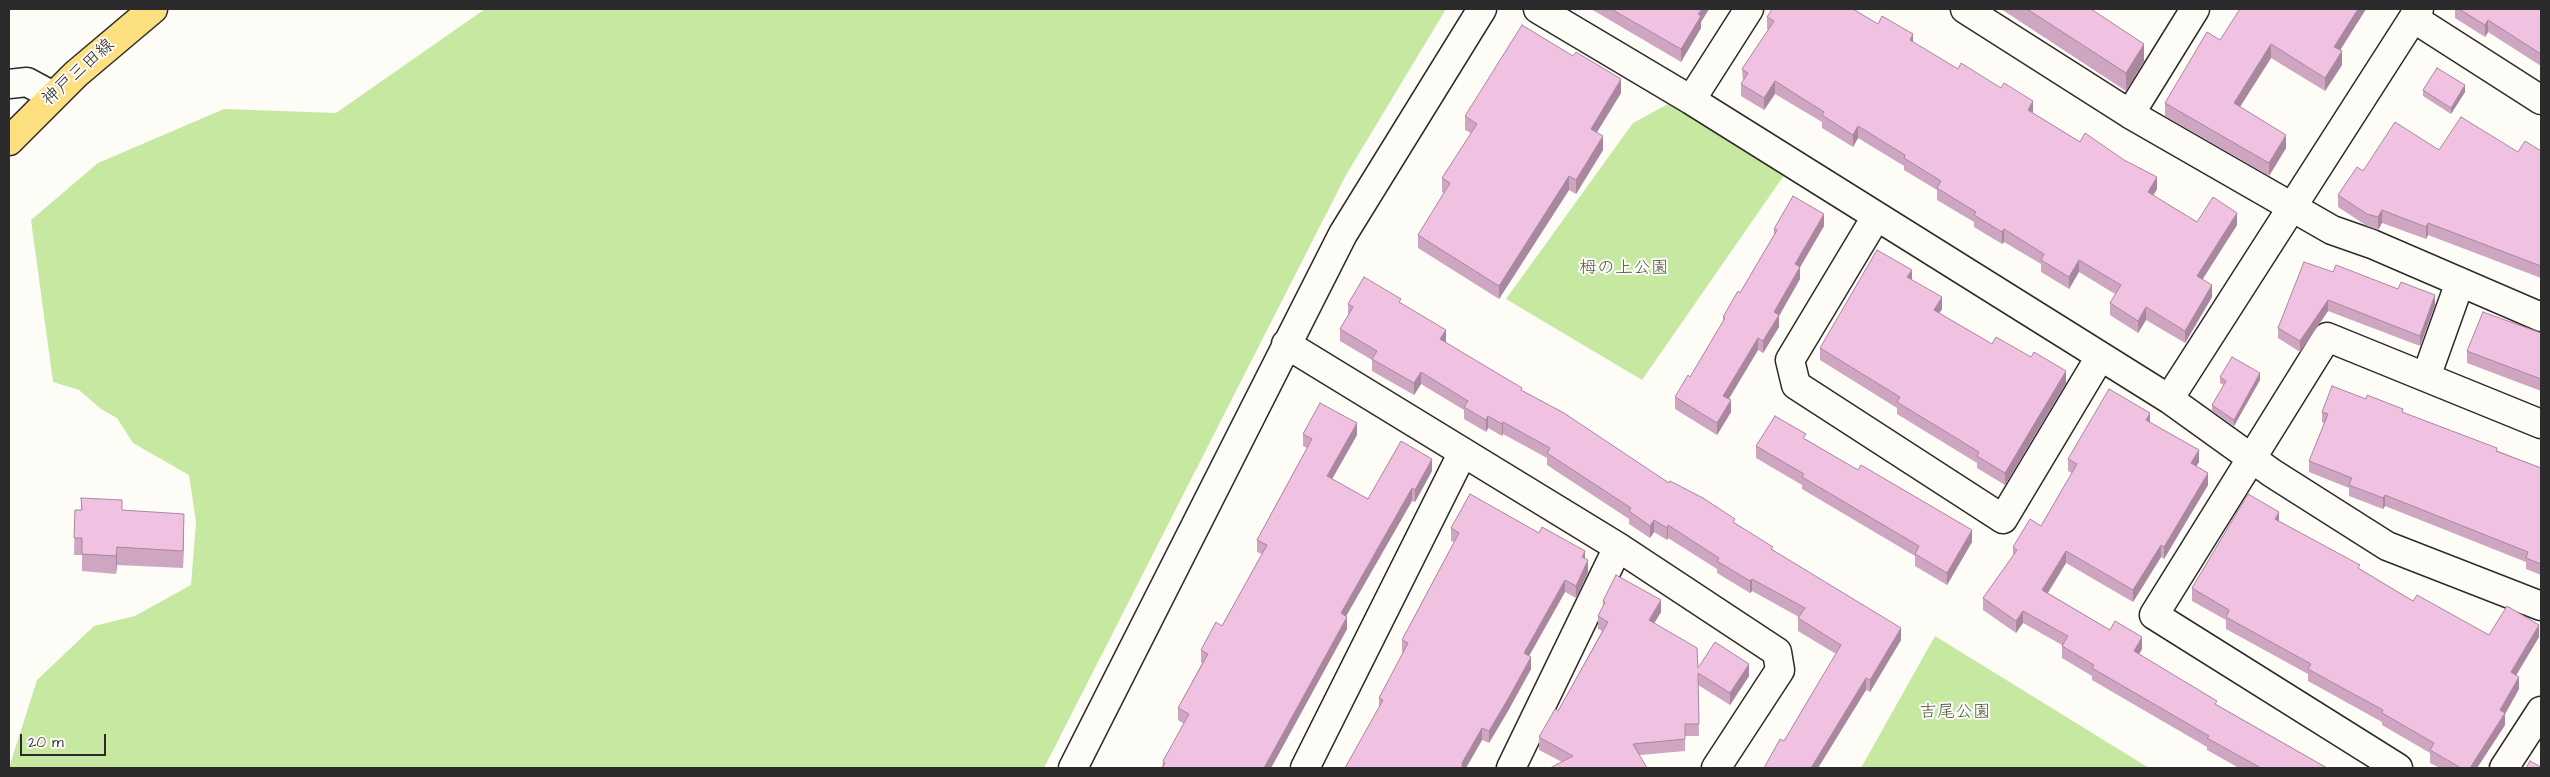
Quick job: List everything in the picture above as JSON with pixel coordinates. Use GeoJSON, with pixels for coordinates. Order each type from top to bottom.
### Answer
{"type":"FeatureCollection","features":[{"type":"Feature","properties":{"kind":"main road","name":"神戸三田線"},"geometry":{"type":"LineString","coordinates":[[9,141],[76,74],[153,9]]}},
{"type":"Feature","properties":{"kind":"street"},"geometry":{"type":"LineString","coordinates":[[1073,768],[1343,234],[1482,9]]}},
{"type":"Feature","properties":{"kind":"street"},"geometry":{"type":"LineString","coordinates":[[1538,9],[1691,100],[2100,357],[2170,398],[2252,459],[2387,546],[2541,606]]}},
{"type":"Feature","properties":{"kind":"street"},"geometry":{"type":"LineString","coordinates":[[1691,100],[1749,9]]}},
{"type":"Feature","properties":{"kind":"street"},"geometry":{"type":"LineString","coordinates":[[2130,114],[2195,9]]}},
{"type":"Feature","properties":{"kind":"street"},"geometry":{"type":"LineString","coordinates":[[1969,10],[2130,114],[2332,230],[2372,244],[2541,317]]}},
{"type":"Feature","properties":{"kind":"street"},"geometry":{"type":"LineString","coordinates":[[2170,398],[2290,207],[2416,13],[2541,100]]}},
{"type":"Feature","properties":{"kind":"street"},"geometry":{"type":"LineString","coordinates":[[9,84],[27,82],[53,96]]}},
{"type":"Feature","properties":{"kind":"street"},"geometry":{"type":"LineString","coordinates":[[1876,217],[1790,360],[1796,385],[2003,519],[2100,357]]}},
{"type":"Feature","properties":{"kind":"street"},"geometry":{"type":"LineString","coordinates":[[2426,377],[2460,282]]}},
{"type":"Feature","properties":{"kind":"street"},"geometry":{"type":"LineString","coordinates":[[2398,768],[2154,615],[2327,337],[2541,424]]}},
{"type":"Feature","properties":{"kind":"street"},"geometry":{"type":"LineString","coordinates":[[1286,344],[1618,547],[1776,652],[1780,670],[1716,768]]}},
{"type":"Feature","properties":{"kind":"street"},"geometry":{"type":"LineString","coordinates":[[1305,768],[1463,452]]}},
{"type":"Feature","properties":{"kind":"street"},"geometry":{"type":"LineString","coordinates":[[1511,768],[1618,547]]}},
{"type":"Feature","properties":{"kind":"street"},"geometry":{"type":"LineString","coordinates":[[2504,768],[2541,711]]}},
{"type":"Feature","properties":{"kind":"green space"},"geometry":{"type":"Polygon","coordinates":[[[485,9],[1446,9],[1346,175],[1044,768],[9,768],[37,680],[94,626],[135,616],[191,585],[196,522],[189,475],[133,443],[117,418],[101,409],[79,390],[53,382],[31,220],[98,163],[224,109],[336,113],[485,9]]]}},
{"type":"Feature","properties":{"kind":"green space","name":"栂の上公園"},"geometry":{"type":"Polygon","coordinates":[[[1668,104],[1787,171],[1642,380],[1506,299],[1633,123],[1668,104]]]}},
{"type":"Feature","properties":{"kind":"green space","name":"吉尾公園"},"geometry":{"type":"Polygon","coordinates":[[[1935,636],[2149,768],[1861,768],[1935,636]]]}},
{"type":"Feature","properties":{"kind":"building"},"geometry":{"type":"Polygon","coordinates":[[[1611,9],[1702,9],[1698,14],[1701,16],[1681,49],[1611,9]]]}},
{"type":"Feature","properties":{"kind":"building"},"geometry":{"type":"Polygon","coordinates":[[[1772,9],[1853,9],[1878,24],[1882,16],[1913,34],[1910,40],[1958,69],[1961,63],[2001,88],[2004,83],[2033,101],[2028,110],[2080,142],[2085,133],[2124,160],[2157,177],[2148,192],[2197,222],[2213,197],[2237,213],[2197,276],[2212,285],[2185,331],[2146,307],[2138,321],[2110,303],[2121,285],[2079,260],[2069,277],[2041,260],[2044,254],[2004,229],[2002,232],[1974,215],[1976,212],[1937,188],[1941,181],[1904,158],[1905,155],[1858,126],[1853,135],[1822,115],[1824,112],[1775,81],[1764,98],[1741,84],[1748,73],[1742,69],[1774,21],[1767,17],[1772,9]]]}},
{"type":"Feature","properties":{"kind":"building"},"geometry":{"type":"Polygon","coordinates":[[[2027,9],[2091,9],[2144,44],[2126,73],[2027,9]]]}},
{"type":"Feature","properties":{"kind":"building"},"geometry":{"type":"Polygon","coordinates":[[[2240,9],[2358,9],[2334,47],[2342,51],[2325,78],[2271,44],[2234,103],[2286,135],[2269,163],[2165,103],[2207,32],[2220,40],[2240,9]]]}},
{"type":"Feature","properties":{"kind":"building"},"geometry":{"type":"Polygon","coordinates":[[[2459,9],[2541,9],[2541,54],[2488,20],[2485,25],[2459,9]]]}},
{"type":"Feature","properties":{"kind":"building"},"geometry":{"type":"Polygon","coordinates":[[[1522,25],[1573,56],[1576,52],[1621,79],[1591,129],[1603,136],[1576,180],[1569,176],[1499,286],[1418,235],[1450,183],[1442,178],[1477,124],[1465,116],[1522,25]]]}},
{"type":"Feature","properties":{"kind":"building"},"geometry":{"type":"Polygon","coordinates":[[[2437,68],[2465,85],[2451,108],[2423,90],[2437,68]]]}},
{"type":"Feature","properties":{"kind":"building"},"geometry":{"type":"Polygon","coordinates":[[[2461,117],[2518,152],[2525,141],[2541,151],[2541,266],[2428,223],[2426,227],[2382,210],[2378,217],[2367,214],[2338,195],[2357,167],[2363,171],[2395,122],[2439,150],[2461,117]]]}},
{"type":"Feature","properties":{"kind":"building"},"geometry":{"type":"Polygon","coordinates":[[[1793,196],[1824,214],[1795,264],[1800,267],[1774,312],[1779,315],[1763,341],[1758,338],[1723,396],[1731,400],[1717,423],[1675,397],[1688,375],[1690,377],[1725,318],[1723,317],[1738,291],[1740,293],[1777,230],[1774,229],[1793,196]]]}},
{"type":"Feature","properties":{"kind":"building"},"geometry":{"type":"Polygon","coordinates":[[[1877,250],[1912,270],[1907,277],[1942,297],[1934,310],[1992,344],[1996,337],[2031,357],[2034,352],[2066,371],[2005,473],[1977,456],[1979,452],[1897,402],[1900,397],[1820,348],[1877,250]]]}},
{"type":"Feature","properties":{"kind":"building"},"geometry":{"type":"Polygon","coordinates":[[[2304,262],[2333,272],[2336,265],[2398,289],[2401,282],[2435,295],[2420,336],[2328,300],[2300,341],[2278,328],[2304,262]]]}},
{"type":"Feature","properties":{"kind":"building"},"geometry":{"type":"Polygon","coordinates":[[[1364,277],[1401,299],[1399,302],[1446,330],[1440,339],[1522,388],[1521,390],[1564,413],[1669,483],[1670,481],[1703,498],[1735,519],[1733,522],[1773,547],[1771,549],[1901,628],[1870,680],[1866,678],[1811,768],[1764,768],[1780,739],[1784,741],[1841,645],[1798,618],[1805,608],[1752,579],[1750,581],[1717,561],[1719,558],[1668,525],[1667,528],[1654,520],[1650,526],[1629,511],[1631,508],[1547,453],[1550,448],[1503,422],[1502,424],[1488,416],[1486,420],[1464,407],[1468,401],[1421,372],[1414,383],[1372,359],[1377,351],[1340,329],[1353,307],[1348,304],[1364,277]]]}},
{"type":"Feature","properties":{"kind":"building"},"geometry":{"type":"Polygon","coordinates":[[[2483,312],[2541,333],[2541,379],[2467,351],[2483,312]]]}},
{"type":"Feature","properties":{"kind":"building"},"geometry":{"type":"Polygon","coordinates":[[[2232,357],[2260,373],[2234,420],[2212,405],[2226,381],[2220,377],[2232,357]]]}},
{"type":"Feature","properties":{"kind":"building"},"geometry":{"type":"Polygon","coordinates":[[[2332,386],[2366,399],[2367,395],[2403,409],[2402,412],[2497,448],[2496,451],[2541,468],[2541,564],[2526,558],[2528,552],[2385,495],[2383,498],[2349,485],[2352,478],[2309,461],[2328,414],[2322,412],[2332,386]]]}},
{"type":"Feature","properties":{"kind":"building"},"geometry":{"type":"Polygon","coordinates":[[[2109,389],[2150,413],[2146,420],[2199,450],[2191,463],[2208,473],[2164,547],[2161,545],[2133,590],[2066,551],[2042,590],[2110,630],[2115,621],[2142,637],[2134,651],[2217,701],[2215,704],[2327,768],[2261,768],[2207,738],[2209,736],[2092,668],[2094,665],[2062,646],[2068,636],[2023,611],[2016,621],[1983,598],[2017,550],[2013,547],[2030,519],[2041,526],[2077,464],[2068,459],[2109,389]]]}},
{"type":"Feature","properties":{"kind":"building"},"geometry":{"type":"Polygon","coordinates":[[[1320,403],[1357,423],[1327,476],[1368,499],[1401,441],[1432,459],[1415,490],[1412,488],[1341,613],[1347,617],[1264,768],[1162,768],[1165,763],[1163,761],[1189,714],[1178,708],[1208,654],[1201,650],[1216,622],[1222,626],[1267,545],[1257,540],[1312,439],[1303,434],[1320,403]]]}},
{"type":"Feature","properties":{"kind":"building"},"geometry":{"type":"Polygon","coordinates":[[[1775,416],[1806,434],[1803,438],[1858,470],[1861,465],[1972,530],[1947,573],[1915,554],[1919,546],[1802,477],[1804,474],[1756,446],[1775,416]]]}},
{"type":"Feature","properties":{"kind":"building"},"geometry":{"type":"Polygon","coordinates":[[[1470,494],[1539,533],[1542,527],[1585,551],[1582,557],[1588,560],[1576,586],[1565,580],[1524,653],[1531,657],[1508,699],[1489,731],[1482,728],[1462,763],[1462,768],[1345,768],[1383,700],[1379,698],[1408,643],[1402,640],[1459,533],[1451,528],[1470,494]]]}},
{"type":"Feature","properties":{"kind":"building"},"geometry":{"type":"Polygon","coordinates":[[[2248,494],[2279,512],[2275,519],[2360,565],[2358,568],[2413,601],[2417,595],[2489,635],[2507,606],[2539,625],[2511,672],[2519,677],[2500,710],[2505,713],[2470,768],[2461,768],[2430,750],[2434,743],[2382,713],[2383,710],[2308,669],[2311,664],[2226,617],[2229,610],[2192,588],[2248,494]]]}},
{"type":"Feature","properties":{"kind":"building"},"geometry":{"type":"Polygon","coordinates":[[[81,498],[122,500],[122,510],[184,514],[183,551],[117,547],[116,556],[82,554],[82,538],[74,538],[75,510],[82,510],[81,498]]]}},
{"type":"Feature","properties":{"kind":"building"},"geometry":{"type":"Polygon","coordinates":[[[1616,575],[1661,600],[1649,620],[1697,648],[1698,668],[1715,642],[1749,664],[1730,693],[1698,673],[1699,724],[1685,724],[1685,739],[1633,744],[1647,768],[1550,768],[1573,756],[1539,737],[1555,709],[1558,711],[1608,622],[1598,616],[1616,575]]]}},
{"type":"Feature","properties":{"kind":"building"},"geometry":{"type":"Polygon","coordinates":[[[2530,761],[2541,767],[2541,768],[2526,768],[2530,761]]]}}]}
